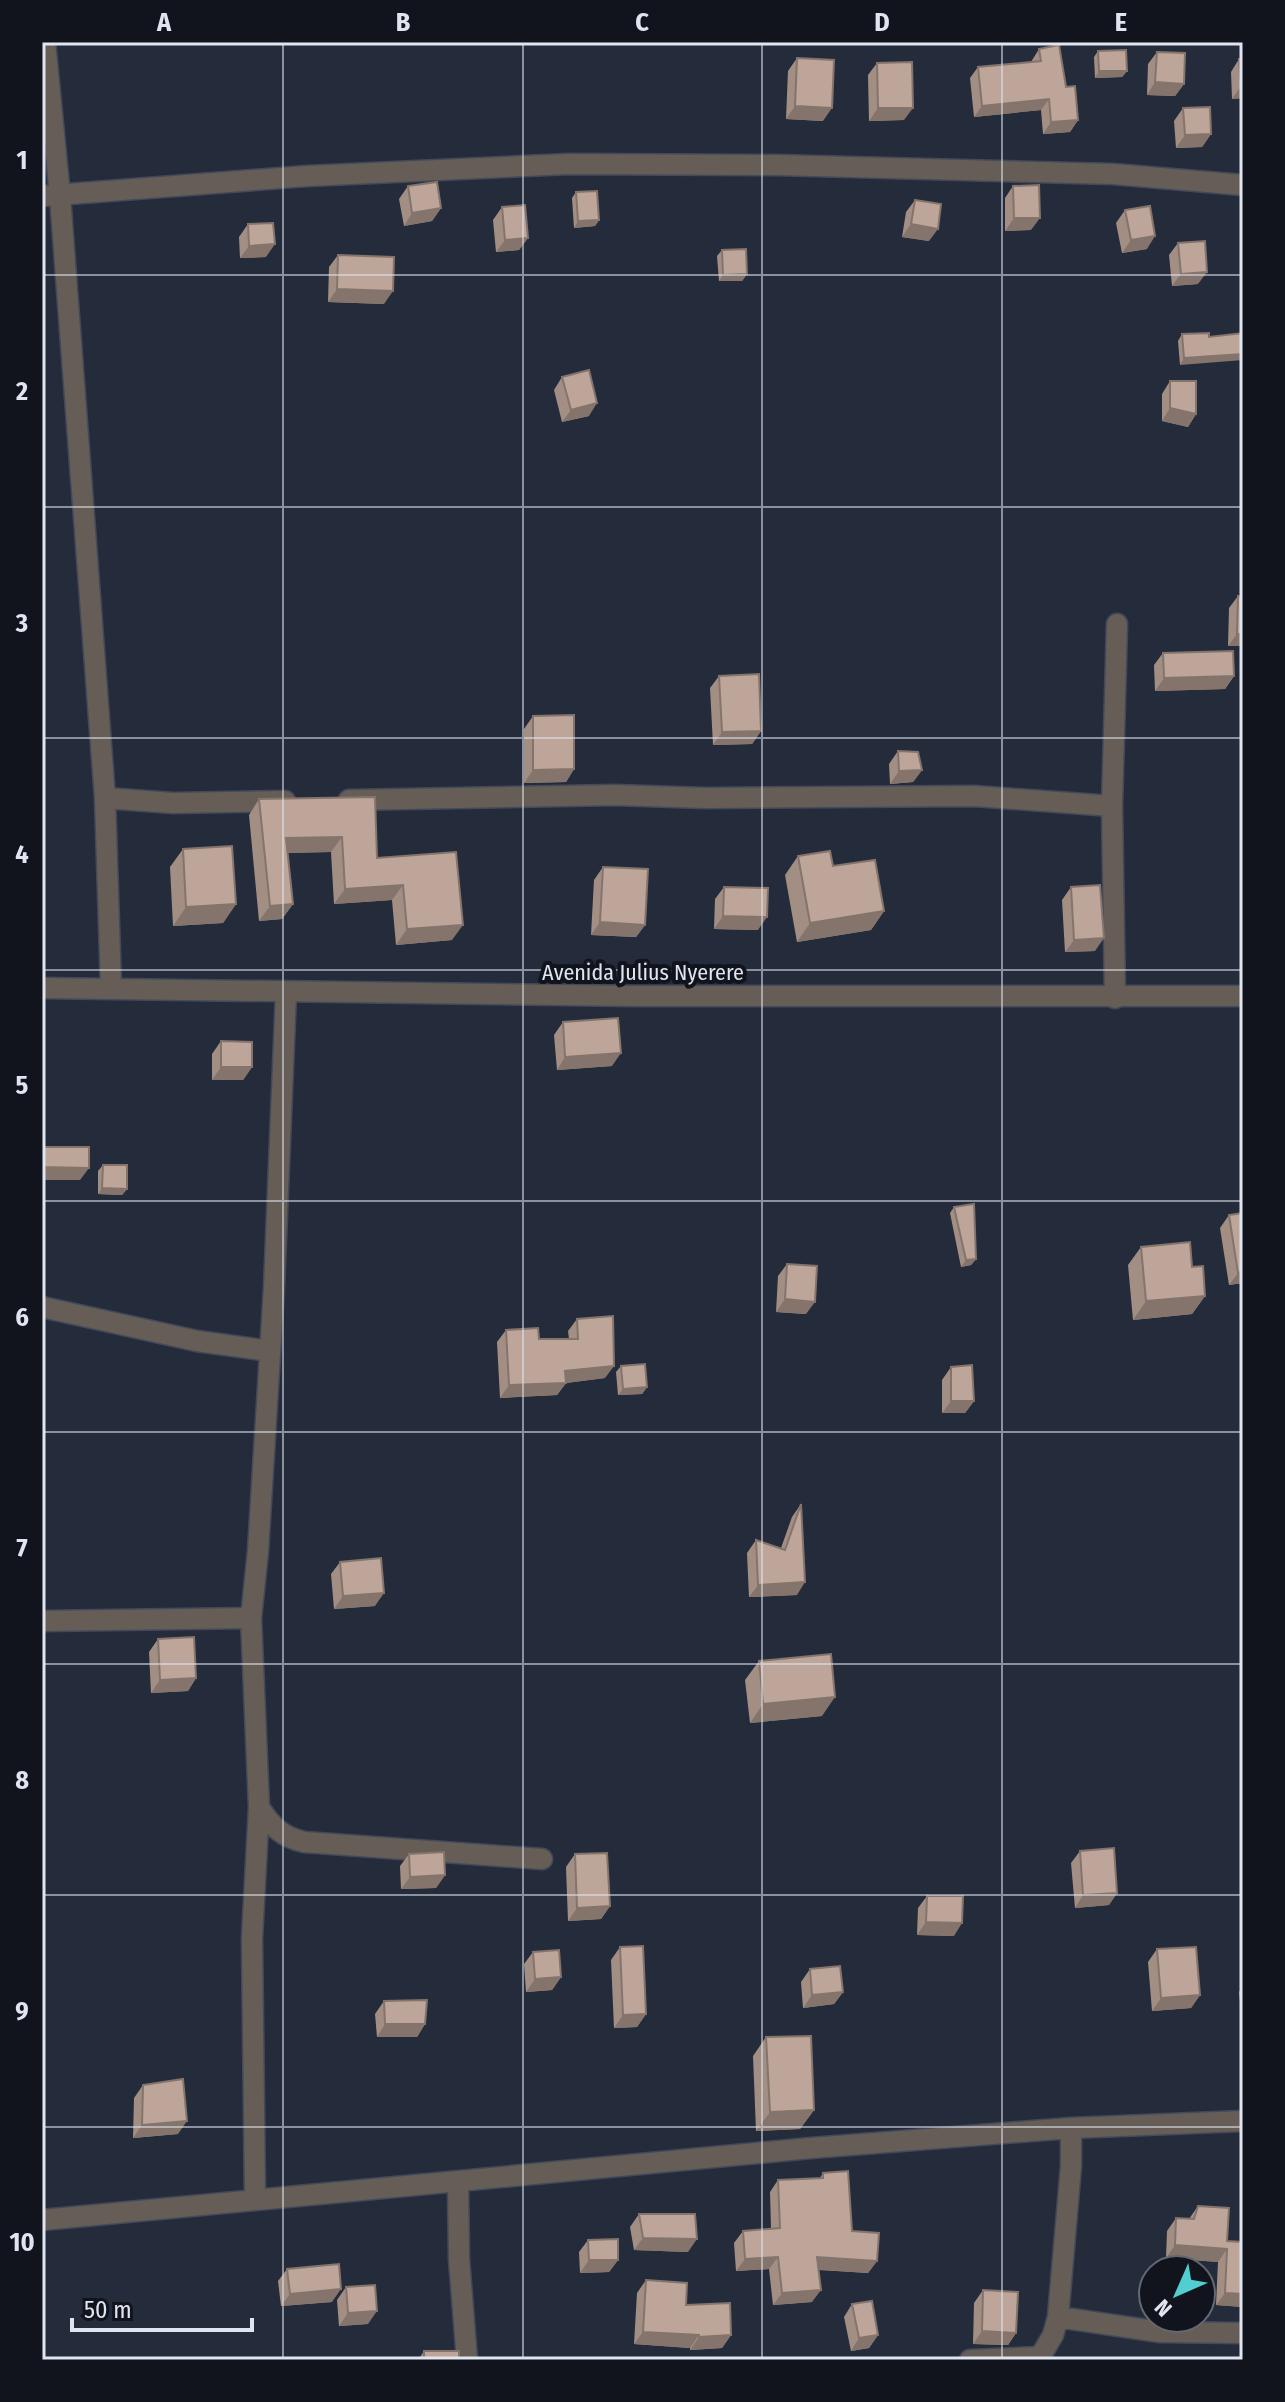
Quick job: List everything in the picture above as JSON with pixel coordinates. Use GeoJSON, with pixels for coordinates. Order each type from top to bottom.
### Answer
{"type":"FeatureCollection","features":[{"type":"Feature","properties":{"kind":"street"},"geometry":{"type":"LineString","coordinates":[[45,42],[51,196],[105,798],[111,988]]}},
{"type":"Feature","properties":{"kind":"street"},"geometry":{"type":"LineString","coordinates":[[51,196],[307,176],[569,164],[777,165],[1113,174],[1243,185]]}},
{"type":"Feature","properties":{"kind":"street"},"geometry":{"type":"LineString","coordinates":[[1115,998],[1112,806],[1117,624]]}},
{"type":"Feature","properties":{"kind":"street"},"geometry":{"type":"LineString","coordinates":[[105,798],[173,803],[615,795],[705,798],[974,796],[1112,806]]}},
{"type":"Feature","properties":{"kind":"street","name":"Avenida Julius Nyerere"},"geometry":{"type":"LineString","coordinates":[[42,988],[286,993],[1115,998],[1243,996]]}},
{"type":"Feature","properties":{"kind":"street"},"geometry":{"type":"LineString","coordinates":[[255,2198],[252,1938],[259,1807],[251,1618],[270,1351],[286,993]]}},
{"type":"Feature","properties":{"kind":"street"},"geometry":{"type":"LineString","coordinates":[[42,1307],[197,1341],[270,1351]]}},
{"type":"Feature","properties":{"kind":"street"},"geometry":{"type":"LineString","coordinates":[[42,1621],[251,1618]]}},
{"type":"Feature","properties":{"kind":"street"},"geometry":{"type":"LineString","coordinates":[[259,1807],[276,1829],[289,1839],[304,1842],[542,1859]]}},
{"type":"Feature","properties":{"kind":"street"},"geometry":{"type":"LineString","coordinates":[[42,2220],[255,2198],[458,2183],[632,2163],[1071,2128],[1243,2121]]}},
{"type":"Feature","properties":{"kind":"street"},"geometry":{"type":"LineString","coordinates":[[970,2360],[1040,2357],[1053,2335],[1058,2317],[1071,2166],[1071,2128]]}},
{"type":"Feature","properties":{"kind":"street"},"geometry":{"type":"LineString","coordinates":[[458,2183],[459,2259],[467,2360]]}},
{"type":"Feature","properties":{"kind":"street"},"geometry":{"type":"LineString","coordinates":[[1058,2317],[1160,2332],[1243,2333]]}},
{"type":"Feature","properties":{"kind":"building"},"geometry":{"type":"Polygon","coordinates":[[[1059,45],[1066,87],[1075,86],[1078,120],[1051,122],[1049,99],[982,106],[978,67],[1041,61],[1039,49],[1059,45]]]}},
{"type":"Feature","properties":{"kind":"building"},"geometry":{"type":"Polygon","coordinates":[[[1126,50],[1127,71],[1099,71],[1098,51],[1126,50]]]}},
{"type":"Feature","properties":{"kind":"building"},"geometry":{"type":"Polygon","coordinates":[[[1157,52],[1185,53],[1184,84],[1155,82],[1157,52]]]}},
{"type":"Feature","properties":{"kind":"building"},"geometry":{"type":"Polygon","coordinates":[[[797,58],[834,60],[832,108],[795,106],[797,58]]]}},
{"type":"Feature","properties":{"kind":"building"},"geometry":{"type":"Polygon","coordinates":[[[1239,59],[1243,59],[1243,86],[1241,86],[1239,59]]]}},
{"type":"Feature","properties":{"kind":"building"},"geometry":{"type":"Polygon","coordinates":[[[912,62],[913,108],[878,108],[877,63],[912,62]]]}},
{"type":"Feature","properties":{"kind":"building"},"geometry":{"type":"Polygon","coordinates":[[[1210,107],[1211,134],[1185,135],[1183,108],[1210,107]]]}},
{"type":"Feature","properties":{"kind":"building"},"geometry":{"type":"Polygon","coordinates":[[[437,182],[441,208],[412,213],[408,186],[437,182]]]}},
{"type":"Feature","properties":{"kind":"building"},"geometry":{"type":"Polygon","coordinates":[[[1039,185],[1040,218],[1014,218],[1013,186],[1039,185]]]}},
{"type":"Feature","properties":{"kind":"building"},"geometry":{"type":"Polygon","coordinates":[[[597,191],[599,220],[578,221],[576,192],[597,191]]]}},
{"type":"Feature","properties":{"kind":"building"},"geometry":{"type":"Polygon","coordinates":[[[915,200],[941,204],[938,229],[911,224],[915,200]]]}},
{"type":"Feature","properties":{"kind":"building"},"geometry":{"type":"Polygon","coordinates":[[[525,205],[528,238],[505,240],[502,207],[525,205]]]}},
{"type":"Feature","properties":{"kind":"building"},"geometry":{"type":"Polygon","coordinates":[[[1150,206],[1155,236],[1131,240],[1125,210],[1150,206]]]}},
{"type":"Feature","properties":{"kind":"building"},"geometry":{"type":"Polygon","coordinates":[[[273,223],[275,244],[249,246],[248,224],[273,223]]]}},
{"type":"Feature","properties":{"kind":"building"},"geometry":{"type":"Polygon","coordinates":[[[1205,241],[1207,272],[1181,274],[1178,243],[1205,241]]]}},
{"type":"Feature","properties":{"kind":"building"},"geometry":{"type":"Polygon","coordinates":[[[746,249],[747,274],[723,275],[722,250],[746,249]]]}},
{"type":"Feature","properties":{"kind":"building"},"geometry":{"type":"Polygon","coordinates":[[[338,255],[394,257],[393,291],[337,289],[338,255]]]}},
{"type":"Feature","properties":{"kind":"building"},"geometry":{"type":"Polygon","coordinates":[[[1209,333],[1209,337],[1243,333],[1243,354],[1184,358],[1182,334],[1209,333]]]}},
{"type":"Feature","properties":{"kind":"building"},"geometry":{"type":"Polygon","coordinates":[[[589,370],[597,403],[571,410],[562,377],[589,370]]]}},
{"type":"Feature","properties":{"kind":"building"},"geometry":{"type":"Polygon","coordinates":[[[1170,381],[1196,381],[1196,414],[1170,408],[1170,381]]]}},
{"type":"Feature","properties":{"kind":"building"},"geometry":{"type":"Polygon","coordinates":[[[1238,596],[1243,596],[1243,634],[1237,634],[1238,596]]]}},
{"type":"Feature","properties":{"kind":"building"},"geometry":{"type":"Polygon","coordinates":[[[1233,651],[1234,676],[1164,678],[1163,653],[1233,651]]]}},
{"type":"Feature","properties":{"kind":"building"},"geometry":{"type":"Polygon","coordinates":[[[759,674],[761,731],[722,732],[719,676],[759,674]]]}},
{"type":"Feature","properties":{"kind":"building"},"geometry":{"type":"Polygon","coordinates":[[[574,715],[574,769],[533,770],[533,716],[574,715]]]}},
{"type":"Feature","properties":{"kind":"building"},"geometry":{"type":"Polygon","coordinates":[[[898,751],[918,752],[922,770],[899,771],[898,751]]]}},
{"type":"Feature","properties":{"kind":"building"},"geometry":{"type":"Polygon","coordinates":[[[375,797],[377,858],[456,852],[463,925],[407,929],[403,885],[345,889],[342,837],[286,838],[293,904],[270,906],[259,799],[375,797]]]}},
{"type":"Feature","properties":{"kind":"building"},"geometry":{"type":"Polygon","coordinates":[[[232,846],[236,904],[186,907],[183,849],[232,846]]]}},
{"type":"Feature","properties":{"kind":"building"},"geometry":{"type":"Polygon","coordinates":[[[830,851],[833,866],[875,860],[884,911],[810,923],[798,856],[830,851]]]}},
{"type":"Feature","properties":{"kind":"building"},"geometry":{"type":"Polygon","coordinates":[[[603,867],[648,869],[645,925],[600,922],[603,867]]]}},
{"type":"Feature","properties":{"kind":"building"},"geometry":{"type":"Polygon","coordinates":[[[1100,885],[1104,938],[1074,940],[1071,887],[1100,885]]]}},
{"type":"Feature","properties":{"kind":"building"},"geometry":{"type":"Polygon","coordinates":[[[724,887],[768,888],[767,917],[723,916],[724,887]]]}},
{"type":"Feature","properties":{"kind":"building"},"geometry":{"type":"Polygon","coordinates":[[[618,1018],[621,1053],[565,1057],[563,1022],[618,1018]]]}},
{"type":"Feature","properties":{"kind":"building"},"geometry":{"type":"Polygon","coordinates":[[[221,1041],[252,1042],[252,1067],[221,1067],[221,1041]]]}},
{"type":"Feature","properties":{"kind":"building"},"geometry":{"type":"Polygon","coordinates":[[[42,1147],[89,1147],[89,1168],[42,1167],[42,1147]]]}},
{"type":"Feature","properties":{"kind":"building"},"geometry":{"type":"Polygon","coordinates":[[[103,1165],[127,1165],[127,1189],[102,1188],[103,1165]]]}},
{"type":"Feature","properties":{"kind":"building"},"geometry":{"type":"Polygon","coordinates":[[[974,1204],[976,1259],[966,1260],[954,1207],[974,1204]]]}},
{"type":"Feature","properties":{"kind":"building"},"geometry":{"type":"Polygon","coordinates":[[[1243,1213],[1243,1272],[1238,1273],[1229,1215],[1243,1213]]]}},
{"type":"Feature","properties":{"kind":"building"},"geometry":{"type":"Polygon","coordinates":[[[1190,1242],[1192,1267],[1203,1266],[1205,1296],[1146,1301],[1141,1247],[1190,1242]]]}},
{"type":"Feature","properties":{"kind":"building"},"geometry":{"type":"Polygon","coordinates":[[[787,1264],[817,1266],[815,1302],[785,1299],[787,1264]]]}},
{"type":"Feature","properties":{"kind":"building"},"geometry":{"type":"Polygon","coordinates":[[[613,1316],[614,1366],[565,1371],[566,1383],[509,1385],[506,1330],[538,1328],[539,1339],[578,1339],[577,1319],[613,1316]]]}},
{"type":"Feature","properties":{"kind":"building"},"geometry":{"type":"Polygon","coordinates":[[[645,1364],[647,1387],[623,1389],[621,1366],[645,1364]]]}},
{"type":"Feature","properties":{"kind":"building"},"geometry":{"type":"Polygon","coordinates":[[[972,1365],[974,1401],[951,1401],[951,1367],[972,1365]]]}},
{"type":"Feature","properties":{"kind":"building"},"geometry":{"type":"Polygon","coordinates":[[[801,1504],[805,1582],[758,1585],[756,1540],[785,1550],[801,1504]]]}},
{"type":"Feature","properties":{"kind":"building"},"geometry":{"type":"Polygon","coordinates":[[[381,1558],[384,1593],[343,1596],[340,1562],[381,1558]]]}},
{"type":"Feature","properties":{"kind":"building"},"geometry":{"type":"Polygon","coordinates":[[[194,1637],[196,1678],[160,1680],[158,1639],[194,1637]]]}},
{"type":"Feature","properties":{"kind":"building"},"geometry":{"type":"Polygon","coordinates":[[[831,1654],[835,1697],[763,1704],[759,1661],[831,1654]]]}},
{"type":"Feature","properties":{"kind":"building"},"geometry":{"type":"Polygon","coordinates":[[[1114,1848],[1117,1893],[1083,1895],[1080,1851],[1114,1848]]]}},
{"type":"Feature","properties":{"kind":"building"},"geometry":{"type":"Polygon","coordinates":[[[444,1852],[445,1875],[410,1877],[409,1854],[444,1852]]]}},
{"type":"Feature","properties":{"kind":"building"},"geometry":{"type":"Polygon","coordinates":[[[607,1853],[610,1906],[577,1908],[575,1854],[607,1853]]]}},
{"type":"Feature","properties":{"kind":"building"},"geometry":{"type":"Polygon","coordinates":[[[927,1896],[963,1896],[962,1923],[926,1922],[927,1896]]]}},
{"type":"Feature","properties":{"kind":"building"},"geometry":{"type":"Polygon","coordinates":[[[643,1946],[646,2014],[623,2015],[620,1947],[643,1946]]]}},
{"type":"Feature","properties":{"kind":"building"},"geometry":{"type":"Polygon","coordinates":[[[1196,1947],[1200,1995],[1161,1998],[1157,1949],[1196,1947]]]}},
{"type":"Feature","properties":{"kind":"building"},"geometry":{"type":"Polygon","coordinates":[[[559,1950],[561,1977],[535,1979],[533,1952],[559,1950]]]}},
{"type":"Feature","properties":{"kind":"building"},"geometry":{"type":"Polygon","coordinates":[[[840,1966],[843,1992],[812,1995],[810,1969],[840,1966]]]}},
{"type":"Feature","properties":{"kind":"building"},"geometry":{"type":"Polygon","coordinates":[[[427,2000],[425,2024],[385,2024],[384,2001],[427,2000]]]}},
{"type":"Feature","properties":{"kind":"building"},"geometry":{"type":"Polygon","coordinates":[[[811,2036],[814,2110],[770,2112],[766,2037],[811,2036]]]}},
{"type":"Feature","properties":{"kind":"building"},"geometry":{"type":"Polygon","coordinates":[[[183,2079],[187,2121],[142,2125],[143,2085],[183,2079]]]}},
{"type":"Feature","properties":{"kind":"building"},"geometry":{"type":"Polygon","coordinates":[[[848,2171],[852,2231],[879,2233],[877,2261],[817,2257],[821,2290],[782,2293],[778,2257],[745,2259],[743,2231],[780,2228],[778,2180],[823,2178],[823,2173],[848,2171]]]}},
{"type":"Feature","properties":{"kind":"building"},"geometry":{"type":"Polygon","coordinates":[[[1198,2206],[1229,2208],[1227,2241],[1243,2242],[1243,2294],[1225,2293],[1227,2249],[1175,2245],[1176,2218],[1194,2219],[1198,2206]]]}},
{"type":"Feature","properties":{"kind":"building"},"geometry":{"type":"Polygon","coordinates":[[[639,2214],[695,2214],[697,2239],[643,2238],[639,2214]]]}},
{"type":"Feature","properties":{"kind":"building"},"geometry":{"type":"Polygon","coordinates":[[[618,2239],[618,2260],[589,2260],[588,2240],[618,2239]]]}},
{"type":"Feature","properties":{"kind":"building"},"geometry":{"type":"Polygon","coordinates":[[[339,2264],[341,2289],[290,2294],[287,2269],[339,2264]]]}},
{"type":"Feature","properties":{"kind":"building"},"geometry":{"type":"Polygon","coordinates":[[[646,2280],[687,2283],[686,2305],[730,2303],[731,2335],[699,2337],[643,2332],[646,2280]]]}},
{"type":"Feature","properties":{"kind":"building"},"geometry":{"type":"Polygon","coordinates":[[[375,2285],[377,2311],[348,2313],[346,2287],[375,2285]]]}},
{"type":"Feature","properties":{"kind":"building"},"geometry":{"type":"Polygon","coordinates":[[[983,2290],[1018,2292],[1016,2333],[982,2331],[983,2290]]]}},
{"type":"Feature","properties":{"kind":"building"},"geometry":{"type":"Polygon","coordinates":[[[872,2301],[878,2335],[859,2338],[852,2304],[872,2301]]]}},
{"type":"Feature","properties":{"kind":"building"},"geometry":{"type":"Polygon","coordinates":[[[424,2351],[459,2351],[459,2360],[424,2360],[424,2351]]]}}]}
